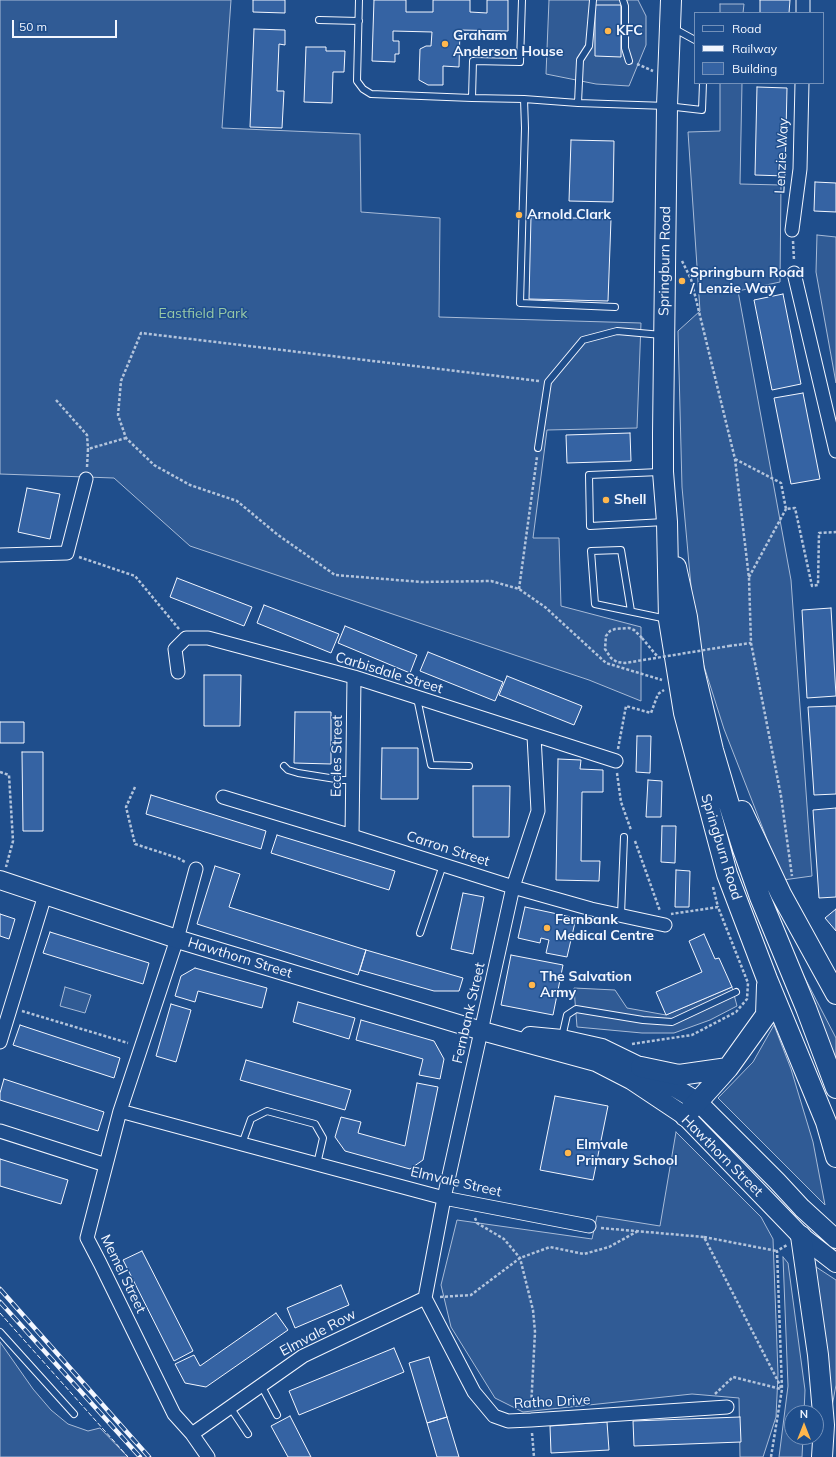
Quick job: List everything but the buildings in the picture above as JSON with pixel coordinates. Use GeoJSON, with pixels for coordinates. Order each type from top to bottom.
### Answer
{"type":"FeatureCollection","features":[{"type":"Feature","properties":{"kind":"main road","name":"Springburn Road"},"geometry":{"type":"LineString","coordinates":[[671,0],[667,106],[663,472],[667,522],[669,620],[684,713],[727,874],[767,979],[826,1122],[836,1157]]}},
{"type":"Feature","properties":{"kind":"main road","name":"Springburn Road"},"geometry":{"type":"LineString","coordinates":[[667,522],[687,617],[694,670],[713,750],[743,849],[836,1088]]}},
{"type":"Feature","properties":{"kind":"main road"},"geometry":{"type":"LineString","coordinates":[[713,750],[781,894],[836,994]]}},
{"type":"Feature","properties":{"kind":"main road","name":"Hawthorn Street"},"geometry":{"type":"LineString","coordinates":[[1,881],[177,938],[482,1031],[561,1046],[602,1048],[641,1067],[691,1109],[826,1231]]}},
{"type":"Feature","properties":{"kind":"main road"},"geometry":{"type":"LineString","coordinates":[[691,1109],[728,1068],[766,1015],[767,979]]}},
{"type":"Feature","properties":{"kind":"main road","name":"Hawthorn Street"},"geometry":{"type":"LineString","coordinates":[[561,1046],[691,1109],[808,1242],[836,1263]]}},
{"type":"Feature","properties":{"kind":"main road"},"geometry":{"type":"LineString","coordinates":[[641,1067],[679,1075],[728,1068]]}},
{"type":"Feature","properties":{"kind":"main road"},"geometry":{"type":"LineString","coordinates":[[822,1457],[824,1425],[808,1242],[826,1231]]}},
{"type":"Feature","properties":{"kind":"street"},"geometry":{"type":"LineString","coordinates":[[803,0],[803,12]]}},
{"type":"Feature","properties":{"kind":"street","name":"Lenzie Way"},"geometry":{"type":"LineString","coordinates":[[792,230],[800,168],[802,84]]}},
{"type":"Feature","properties":{"kind":"street"},"geometry":{"type":"LineString","coordinates":[[794,273],[836,451]]}},
{"type":"Feature","properties":{"kind":"street"},"geometry":{"type":"LineString","coordinates":[[0,556],[67,553],[86,480]]}},
{"type":"Feature","properties":{"kind":"street"},"geometry":{"type":"LineString","coordinates":[[178,672],[175,649],[186,638]]}},
{"type":"Feature","properties":{"kind":"street","name":"Carbisdale Street"},"geometry":{"type":"LineString","coordinates":[[186,638],[208,638],[354,677],[534,736],[616,761]]}},
{"type":"Feature","properties":{"kind":"street","name":"Eccles Street"},"geometry":{"type":"LineString","coordinates":[[352,836],[354,677]]}},
{"type":"Feature","properties":{"kind":"street","name":"Fernbank Street"},"geometry":{"type":"LineString","coordinates":[[425,1298],[444,1198],[514,887],[538,811],[534,736]]}},
{"type":"Feature","properties":{"kind":"street","name":"Carron Street"},"geometry":{"type":"LineString","coordinates":[[223,797],[514,887],[591,909],[621,915],[663,920]]}},
{"type":"Feature","properties":{"kind":"street","name":"Memel Street"},"geometry":{"type":"LineString","coordinates":[[196,869],[177,938],[120,1111],[87,1238],[174,1414],[192,1434],[208,1457]]}},
{"type":"Feature","properties":{"kind":"street"},"geometry":{"type":"LineString","coordinates":[[0,1042],[45,895]]}},
{"type":"Feature","properties":{"kind":"street","name":"Elmvale Street"},"geometry":{"type":"LineString","coordinates":[[120,1111],[444,1198],[589,1226]]}},
{"type":"Feature","properties":{"kind":"street"},"geometry":{"type":"LineString","coordinates":[[0,1131],[106,1165]]}},
{"type":"Feature","properties":{"kind":"street","name":"Elmvale Row"},"geometry":{"type":"LineString","coordinates":[[192,1434],[303,1356],[425,1298]]}},
{"type":"Feature","properties":{"kind":"street","name":"Ratho Drive"},"geometry":{"type":"LineString","coordinates":[[425,1298],[474,1392],[494,1416],[508,1421],[727,1407]]}},
{"type":"Feature","properties":{"kind":"lane"},"geometry":{"type":"LineString","coordinates":[[359,0],[357,81],[363,89],[371,94],[524,99],[578,103],[667,106],[702,110],[702,84]]}},
{"type":"Feature","properties":{"kind":"lane"},"geometry":{"type":"LineString","coordinates":[[472,98],[473,61],[520,62],[522,0]]}},
{"type":"Feature","properties":{"kind":"lane"},"geometry":{"type":"LineString","coordinates":[[578,103],[580,60],[589,46],[593,0]]}},
{"type":"Feature","properties":{"kind":"lane"},"geometry":{"type":"LineString","coordinates":[[623,0],[625,6],[625,48],[629,61]]}},
{"type":"Feature","properties":{"kind":"lane"},"geometry":{"type":"LineString","coordinates":[[319,20],[359,21]]}},
{"type":"Feature","properties":{"kind":"lane"},"geometry":{"type":"LineString","coordinates":[[670,26],[694,39]]}},
{"type":"Feature","properties":{"kind":"lane"},"geometry":{"type":"LineString","coordinates":[[524,99],[525,128],[520,304],[615,307]]}},
{"type":"Feature","properties":{"kind":"lane"},"geometry":{"type":"LineString","coordinates":[[538,448],[548,382],[583,340],[617,332],[664,335]]}},
{"type":"Feature","properties":{"kind":"lane"},"geometry":{"type":"LineString","coordinates":[[663,472],[589,475],[590,526],[667,522]]}},
{"type":"Feature","properties":{"kind":"lane"},"geometry":{"type":"LineString","coordinates":[[631,611],[621,550],[591,551],[595,604],[669,620]]}},
{"type":"Feature","properties":{"kind":"lane"},"geometry":{"type":"LineString","coordinates":[[417,698],[431,765],[469,766]]}},
{"type":"Feature","properties":{"kind":"lane"},"geometry":{"type":"LineString","coordinates":[[284,766],[288,770],[298,773],[342,780],[352,780]]}},
{"type":"Feature","properties":{"kind":"lane"},"geometry":{"type":"LineString","coordinates":[[621,915],[624,837]]}},
{"type":"Feature","properties":{"kind":"lane"},"geometry":{"type":"LineString","coordinates":[[420,933],[443,865]]}},
{"type":"Feature","properties":{"kind":"lane"},"geometry":{"type":"LineString","coordinates":[[561,1046],[567,1015],[576,1009],[643,1020],[672,1022],[736,992]]}},
{"type":"Feature","properties":{"kind":"lane"},"geometry":{"type":"LineString","coordinates":[[242,1144],[251,1119],[267,1111],[315,1124],[323,1138],[317,1164]]}},
{"type":"Feature","properties":{"kind":"lane"},"geometry":{"type":"LineString","coordinates":[[0,1332],[74,1414]]}},
{"type":"Feature","properties":{"kind":"lane"},"geometry":{"type":"LineString","coordinates":[[261,1385],[277,1416]]}},
{"type":"Feature","properties":{"kind":"lane"},"geometry":{"type":"LineString","coordinates":[[230,1407],[248,1434]]}},
{"type":"Feature","properties":{"kind":"path"},"geometry":{"type":"LineString","coordinates":[[629,61],[668,77]]}},
{"type":"Feature","properties":{"kind":"path"},"geometry":{"type":"LineString","coordinates":[[792,230],[794,273]]}},
{"type":"Feature","properties":{"kind":"path"},"geometry":{"type":"LineString","coordinates":[[682,259],[691,279],[735,459],[749,578],[751,643],[781,796],[792,878]]}},
{"type":"Feature","properties":{"kind":"path"},"geometry":{"type":"LineString","coordinates":[[548,382],[141,333],[121,381],[118,415],[126,438],[154,465],[190,485],[237,501],[278,535],[335,575],[422,582],[491,581],[519,589],[545,607],[606,663],[662,680]]}},
{"type":"Feature","properties":{"kind":"path"},"geometry":{"type":"LineString","coordinates":[[56,400],[87,435],[88,449],[86,480]]}},
{"type":"Feature","properties":{"kind":"path"},"geometry":{"type":"LineString","coordinates":[[88,449],[126,438]]}},
{"type":"Feature","properties":{"kind":"path"},"geometry":{"type":"LineString","coordinates":[[519,589],[538,448]]}},
{"type":"Feature","properties":{"kind":"path"},"geometry":{"type":"LineString","coordinates":[[735,459],[781,483],[786,509],[749,578]]}},
{"type":"Feature","properties":{"kind":"path"},"geometry":{"type":"LineString","coordinates":[[786,509],[795,508],[812,586],[818,585],[819,533],[836,532]]}},
{"type":"Feature","properties":{"kind":"path"},"geometry":{"type":"LineString","coordinates":[[67,553],[135,576],[186,638]]}},
{"type":"Feature","properties":{"kind":"path"},"geometry":{"type":"LineString","coordinates":[[658,662],[657,655],[634,630],[629,628],[615,629],[610,631],[606,636],[605,648],[611,658],[617,662],[626,663],[729,646],[751,643]]}},
{"type":"Feature","properties":{"kind":"path"},"geometry":{"type":"LineString","coordinates":[[631,830],[621,802],[616,761],[626,706],[651,713],[658,694],[664,690],[660,674]]}},
{"type":"Feature","properties":{"kind":"path"},"geometry":{"type":"LineString","coordinates":[[0,772],[9,775],[13,841],[1,881]]}},
{"type":"Feature","properties":{"kind":"path"},"geometry":{"type":"LineString","coordinates":[[134,787],[126,807],[135,844],[178,858],[196,869]]}},
{"type":"Feature","properties":{"kind":"path"},"geometry":{"type":"LineString","coordinates":[[632,1044],[692,1035],[736,1012],[747,999],[748,983],[718,907],[663,920],[634,838]]}},
{"type":"Feature","properties":{"kind":"path"},"geometry":{"type":"LineString","coordinates":[[10,1007],[141,1047]]}},
{"type":"Feature","properties":{"kind":"path"},"geometry":{"type":"LineString","coordinates":[[468,1203],[477,1223],[504,1240],[520,1258],[533,1310],[534,1332],[531,1420],[534,1457]]}},
{"type":"Feature","properties":{"kind":"path"},"geometry":{"type":"LineString","coordinates":[[589,1226],[704,1237],[777,1251],[808,1242]]}},
{"type":"Feature","properties":{"kind":"path"},"geometry":{"type":"LineString","coordinates":[[425,1298],[471,1295],[520,1258],[550,1247],[584,1254],[609,1247],[639,1231]]}},
{"type":"Feature","properties":{"kind":"path"},"geometry":{"type":"LineString","coordinates":[[704,1237],[782,1389]]}},
{"type":"Feature","properties":{"kind":"path"},"geometry":{"type":"LineString","coordinates":[[771,1457],[782,1389],[777,1251]]}},
{"type":"Feature","properties":{"kind":"path"},"geometry":{"type":"LineString","coordinates":[[701,1408],[732,1377],[782,1389]]}},
{"type":"Feature","properties":{"kind":"shaded area","name":"Eastfield Park"},"geometry":{"type":"Polygon","coordinates":[[[0,0],[231,0],[222,128],[360,134],[361,212],[440,218],[439,317],[641,323],[637,428],[547,430],[533,538],[559,538],[561,606],[641,627],[641,701],[589,680],[190,546],[114,478],[0,474],[0,0]]]}},
{"type":"Feature","properties":{"kind":"shaded area"},"geometry":{"type":"Polygon","coordinates":[[[549,0],[638,0],[646,16],[646,45],[629,86],[596,84],[546,74],[549,0]]]}},
{"type":"Feature","properties":{"kind":"shaded area"},"geometry":{"type":"Polygon","coordinates":[[[720,4],[744,4],[743,12],[720,12],[720,4]]]}},
{"type":"Feature","properties":{"kind":"shaded area"},"geometry":{"type":"Polygon","coordinates":[[[720,84],[742,84],[740,184],[781,185],[780,282],[738,291],[791,580],[812,876],[783,880],[724,729],[696,641],[682,487],[678,331],[700,311],[688,132],[720,131],[720,84]]]}},
{"type":"Feature","properties":{"kind":"shaded area"},"geometry":{"type":"Polygon","coordinates":[[[817,235],[836,237],[836,383],[816,272],[817,235]]]}},
{"type":"Feature","properties":{"kind":"shaded area"},"geometry":{"type":"Polygon","coordinates":[[[795,959],[836,1038],[836,1065],[795,959]]]}},
{"type":"Feature","properties":{"kind":"shaded area"},"geometry":{"type":"Polygon","coordinates":[[[65,987],[91,995],[85,1013],[60,1006],[65,987]]]}},
{"type":"Feature","properties":{"kind":"shaded area"},"geometry":{"type":"Polygon","coordinates":[[[732,987],[737,1006],[710,1020],[674,1033],[642,1033],[577,1027],[574,988],[615,990],[627,1008],[666,1015],[732,987]]]}},
{"type":"Feature","properties":{"kind":"shaded area"},"geometry":{"type":"Polygon","coordinates":[[[774,1025],[791,1069],[813,1142],[825,1205],[718,1098],[753,1062],[774,1025]]]}},
{"type":"Feature","properties":{"kind":"shaded area"},"geometry":{"type":"Polygon","coordinates":[[[676,1132],[761,1217],[773,1239],[778,1374],[776,1417],[763,1457],[740,1457],[739,1398],[692,1394],[523,1412],[495,1398],[451,1327],[441,1285],[457,1220],[592,1239],[597,1216],[660,1226],[676,1132]]]}},
{"type":"Feature","properties":{"kind":"shaded area"},"geometry":{"type":"Polygon","coordinates":[[[783,1257],[788,1263],[805,1390],[804,1405],[786,1405],[788,1386],[783,1257]]]}},
{"type":"Feature","properties":{"kind":"shaded area"},"geometry":{"type":"Polygon","coordinates":[[[807,1261],[836,1280],[836,1385],[828,1428],[807,1261]]]}},
{"type":"Feature","properties":{"kind":"shaded area"},"geometry":{"type":"Polygon","coordinates":[[[0,1342],[33,1389],[51,1410],[68,1424],[88,1431],[100,1428],[128,1457],[0,1457],[0,1342]]]}},
{"type":"Feature","properties":{"kind":"shaded area"},"geometry":{"type":"Polygon","coordinates":[[[784,1418],[784,1445],[803,1445],[802,1457],[779,1457],[784,1418]]]}},
{"type":"Feature","properties":{"kind":"railway"},"geometry":{"type":"LineString","coordinates":[[0,1289],[149,1457]]}},
{"type":"Feature","properties":{"kind":"railway"},"geometry":{"type":"LineString","coordinates":[[0,1302],[140,1457]]}},
{"type":"Feature","properties":{"kind":"fence"},"geometry":{"type":"LineString","coordinates":[[0,1313],[128,1457]]}},
{"type":"Feature","properties":{"kind":"place","name":"KFC"},"geometry":{"type":"Point","coordinates":[608,31]}},
{"type":"Feature","properties":{"kind":"place","name":"Graham Anderson House"},"geometry":{"type":"Point","coordinates":[445,44]}},
{"type":"Feature","properties":{"kind":"place","name":"Arnold Clark"},"geometry":{"type":"Point","coordinates":[519,215]}},
{"type":"Feature","properties":{"kind":"place","name":"Springburn Road / Lenzie Way"},"geometry":{"type":"Point","coordinates":[682,281]}},
{"type":"Feature","properties":{"kind":"place","name":"Shell"},"geometry":{"type":"Point","coordinates":[606,500]}},
{"type":"Feature","properties":{"kind":"place","name":"Fernbank Medical Centre"},"geometry":{"type":"Point","coordinates":[547,928]}},
{"type":"Feature","properties":{"kind":"place","name":"The Salvation Army"},"geometry":{"type":"Point","coordinates":[532,985]}},
{"type":"Feature","properties":{"kind":"place","name":"Elmvale Primary School"},"geometry":{"type":"Point","coordinates":[568,1153]}}]}
